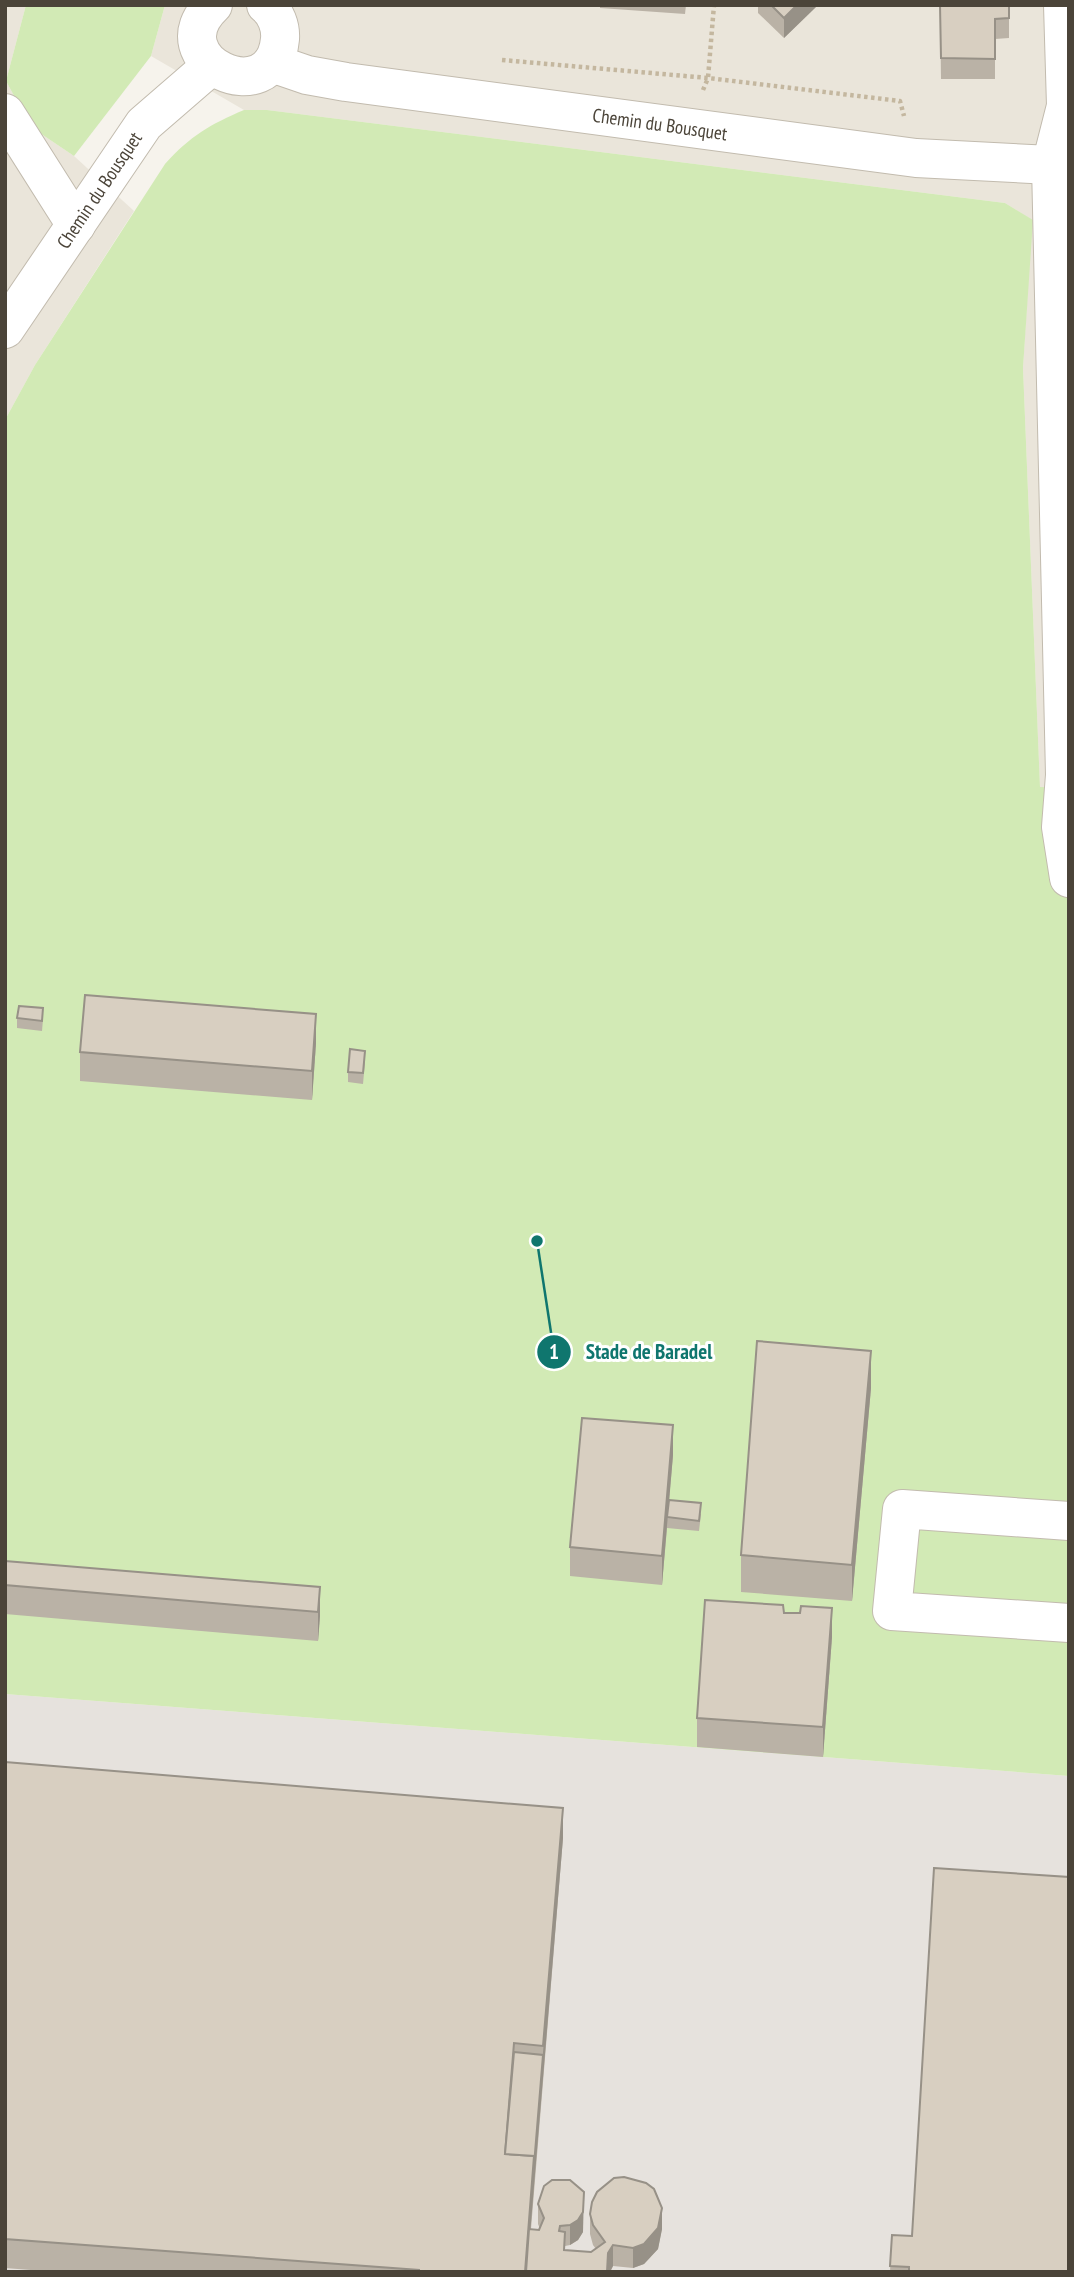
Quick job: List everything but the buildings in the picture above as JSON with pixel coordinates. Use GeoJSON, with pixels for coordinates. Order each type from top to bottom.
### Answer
{"type":"FeatureCollection","features":[{"type":"Feature","properties":{"kind":"street"},"geometry":{"type":"LineString","coordinates":[[213,5],[200,25],[198,40],[202,54],[211,66],[225,75],[242,77],[258,73],[272,63],[279,50],[281,35],[278,21],[267,5]]}},
{"type":"Feature","properties":{"kind":"street"},"geometry":{"type":"LineString","coordinates":[[1063,5],[1066,106],[1060,163],[1065,775],[1061,827],[1069,878]]}},
{"type":"Feature","properties":{"kind":"street","name":"Chemin du Bousquet"},"geometry":{"type":"LineString","coordinates":[[272,63],[307,75],[346,82],[916,158],[1060,163]]}},
{"type":"Feature","properties":{"kind":"street","name":"Chemin du Bousquet"},"geometry":{"type":"LineString","coordinates":[[5,329],[144,124],[211,66]]}},
{"type":"Feature","properties":{"kind":"street"},"geometry":{"type":"LineString","coordinates":[[5,113],[76,225]]}},
{"type":"Feature","properties":{"kind":"street"},"geometry":{"type":"LineString","coordinates":[[1069,1521],[902,1509],[892,1611],[1069,1623]]}},
{"type":"Feature","properties":{"kind":"path"},"geometry":{"type":"LineString","coordinates":[[684,128],[708,78],[714,5]]}},
{"type":"Feature","properties":{"kind":"shaded area"},"geometry":{"type":"Polygon","coordinates":[[[5,5],[26,5],[6,81],[31,127],[74,156],[134,211],[35,365],[5,420],[5,5]]]}},
{"type":"Feature","properties":{"kind":"shaded area"},"geometry":{"type":"Polygon","coordinates":[[[165,5],[1069,5],[1067,787],[1040,788],[1023,368],[1032,220],[1005,203],[267,110],[244,110],[151,56],[165,5]]]}},
{"type":"Feature","properties":{"kind":"shaded area"},"geometry":{"type":"Polygon","coordinates":[[[5,1694],[1069,1776],[1069,2272],[5,2272],[5,1694]]]}},
{"type":"Feature","properties":{"kind":"green space"},"geometry":{"type":"Polygon","coordinates":[[[26,5],[165,5],[151,56],[74,156],[31,127],[6,81],[26,5]]]}},
{"type":"Feature","properties":{"kind":"green space"},"geometry":{"type":"Polygon","coordinates":[[[244,110],[267,110],[1005,203],[1033,220],[1023,368],[1040,787],[1069,788],[1069,1776],[5,1694],[5,420],[35,365],[165,164],[202,132],[244,110]]]}},
{"type":"Feature","properties":{"kind":"place","name":"Stade de Baradel"},"geometry":{"type":"Point","coordinates":[537,1241]}}]}
